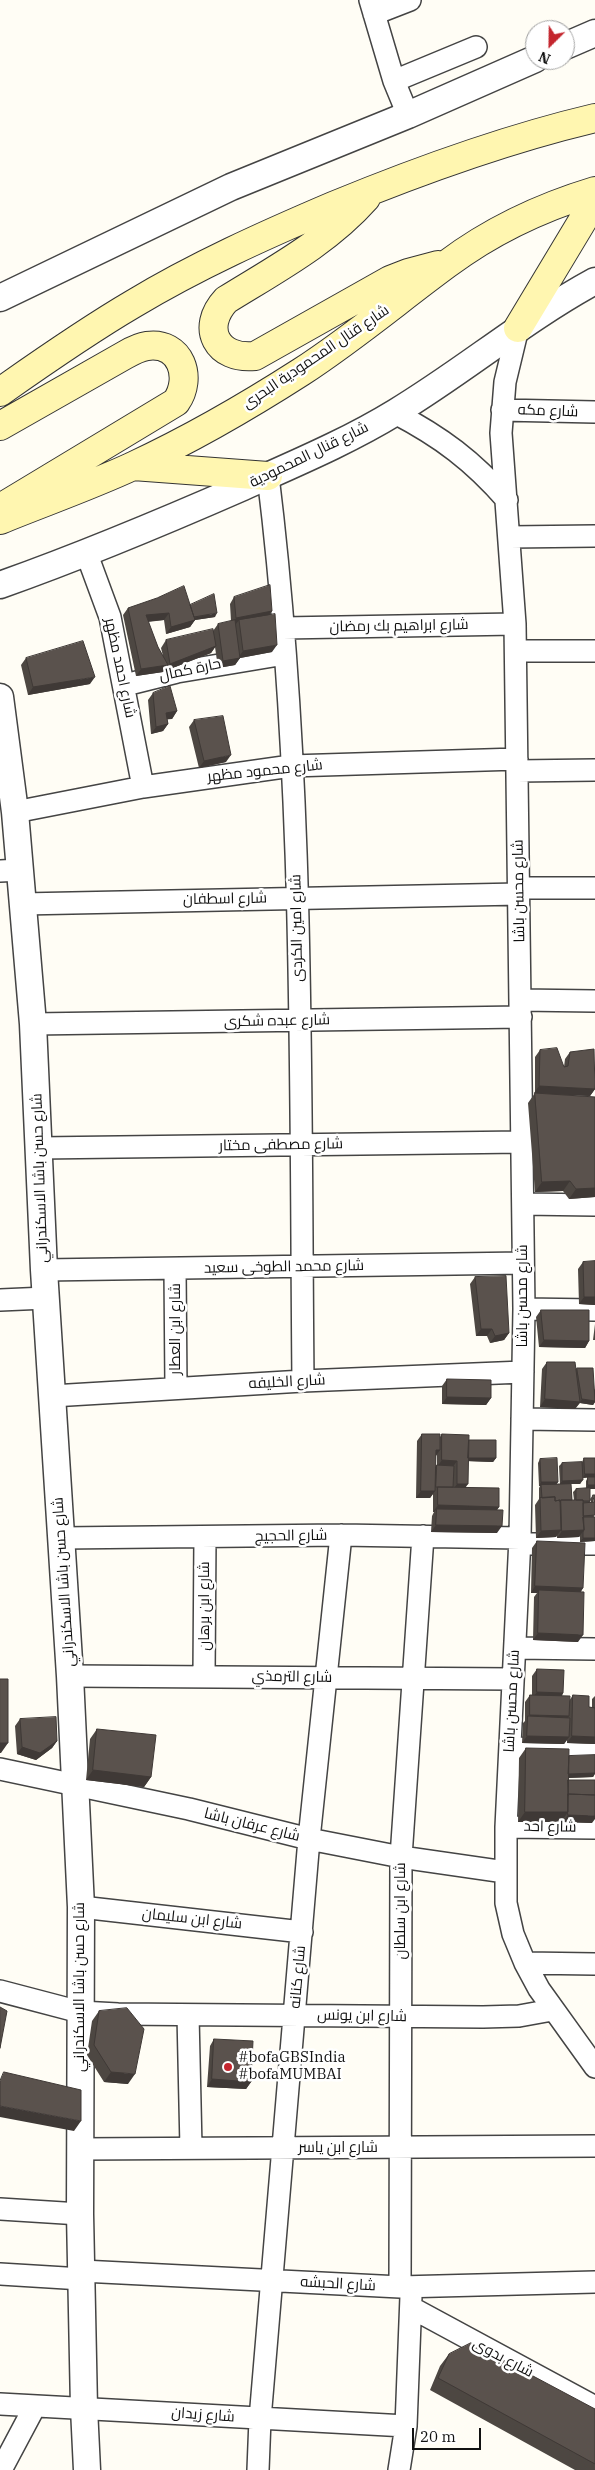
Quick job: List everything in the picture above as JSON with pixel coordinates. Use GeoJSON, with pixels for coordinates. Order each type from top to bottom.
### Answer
{"type":"FeatureCollection","features":[{"type":"Feature","properties":{"kind":"main road"},"geometry":{"type":"LineString","coordinates":[[0,392],[92,330],[177,280],[292,224],[374,189],[512,140],[595,118]]}},
{"type":"Feature","properties":{"kind":"main road"},"geometry":{"type":"LineString","coordinates":[[374,189],[354,212],[325,237],[226,300],[217,309],[213,321],[214,334],[220,345],[230,353],[242,357],[255,356],[390,280],[408,273],[447,264]]}},
{"type":"Feature","properties":{"kind":"main road","name":"شارع قنال المحمودية البحرى"},"geometry":{"type":"LineString","coordinates":[[0,520],[133,466],[196,433],[301,372],[358,332],[447,264],[524,218],[595,191]]}},
{"type":"Feature","properties":{"kind":"main road"},"geometry":{"type":"LineString","coordinates":[[518,328],[595,200]]}},
{"type":"Feature","properties":{"kind":"main road"},"geometry":{"type":"LineString","coordinates":[[0,426],[142,348],[157,346],[166,349],[175,355],[184,373],[185,384],[176,402],[38,484],[0,509]]}},
{"type":"Feature","properties":{"kind":"main road"},"geometry":{"type":"LineString","coordinates":[[133,466],[268,476]]}},
{"type":"Feature","properties":{"kind":"street"},"geometry":{"type":"LineString","coordinates":[[408,115],[394,80],[372,7],[410,0]]}},
{"type":"Feature","properties":{"kind":"street"},"geometry":{"type":"LineString","coordinates":[[575,42],[595,33]]}},
{"type":"Feature","properties":{"kind":"street"},"geometry":{"type":"LineString","coordinates":[[394,80],[476,47]]}},
{"type":"Feature","properties":{"kind":"street"},"geometry":{"type":"LineString","coordinates":[[0,298],[231,187],[408,115],[525,63]]}},
{"type":"Feature","properties":{"kind":"street","name":"شارع قنال المحمودية"},"geometry":{"type":"LineString","coordinates":[[0,585],[177,516],[315,455],[395,413],[458,372],[518,328],[595,281]]}},
{"type":"Feature","properties":{"kind":"street","name":"شارع محسن باشا"},"geometry":{"type":"LineString","coordinates":[[518,328],[507,373],[502,410],[502,455],[508,500],[516,652],[521,1009],[531,1099],[522,1142],[524,1309],[520,1541],[506,1827],[506,1903],[513,1934],[525,1963],[552,2010],[595,2067]]}},
{"type":"Feature","properties":{"kind":"street","name":"شارع مكه"},"geometry":{"type":"LineString","coordinates":[[502,410],[595,412]]}},
{"type":"Feature","properties":{"kind":"street"},"geometry":{"type":"LineString","coordinates":[[395,413],[427,430],[457,450],[484,473],[508,500]]}},
{"type":"Feature","properties":{"kind":"street","name":"شارع امين الكردى"},"geometry":{"type":"LineString","coordinates":[[268,476],[285,654],[297,897],[303,1380]]}},
{"type":"Feature","properties":{"kind":"street"},"geometry":{"type":"LineString","coordinates":[[510,537],[595,536]]}},
{"type":"Feature","properties":{"kind":"street","name":"شارع احمد مظهر"},"geometry":{"type":"LineString","coordinates":[[86,552],[110,617],[125,685],[143,787]]}},
{"type":"Feature","properties":{"kind":"street","name":"شارع ابراهيم بك رمضان"},"geometry":{"type":"LineString","coordinates":[[283,628],[515,624]]}},
{"type":"Feature","properties":{"kind":"street"},"geometry":{"type":"LineString","coordinates":[[516,652],[595,651]]}},
{"type":"Feature","properties":{"kind":"street","name":"حارة كمال"},"geometry":{"type":"LineString","coordinates":[[125,685],[195,668],[285,654]]}},
{"type":"Feature","properties":{"kind":"street","name":"شارع حسن باشا الاسكندراني"},"geometry":{"type":"LineString","coordinates":[[0,697],[15,812],[10,871],[22,904],[33,1024],[44,1270],[70,1676],[81,1907],[80,2214],[87,2470]]}},
{"type":"Feature","properties":{"kind":"street","name":"شارع محمود مظهر"},"geometry":{"type":"LineString","coordinates":[[15,812],[143,787],[291,766],[517,765],[595,770]]}},
{"type":"Feature","properties":{"kind":"street","name":"شارع اسطفان"},"geometry":{"type":"LineString","coordinates":[[22,904],[595,888]]}},
{"type":"Feature","properties":{"kind":"street","name":"شارع عبده شكرى"},"geometry":{"type":"LineString","coordinates":[[33,1024],[299,1021],[521,1009],[595,1001]]}},
{"type":"Feature","properties":{"kind":"street","name":"شارع مصطفى مختار"},"geometry":{"type":"LineString","coordinates":[[39,1148],[522,1142]]}},
{"type":"Feature","properties":{"kind":"street"},"geometry":{"type":"LineString","coordinates":[[523,1204],[595,1205]]}},
{"type":"Feature","properties":{"kind":"street","name":"شارع محمد الطوخى سعيد"},"geometry":{"type":"LineString","coordinates":[[44,1270],[175,1270],[523,1263]]}},
{"type":"Feature","properties":{"kind":"street","name":"شارع ابن العطار"},"geometry":{"type":"LineString","coordinates":[[175,1270],[176,1388]]}},
{"type":"Feature","properties":{"kind":"street"},"geometry":{"type":"LineString","coordinates":[[0,1300],[46,1298]]}},
{"type":"Feature","properties":{"kind":"street"},"geometry":{"type":"LineString","coordinates":[[524,1309],[595,1310]]}},
{"type":"Feature","properties":{"kind":"street","name":"شارع الخليفه"},"geometry":{"type":"LineString","coordinates":[[52,1396],[303,1380],[523,1372]]}},
{"type":"Feature","properties":{"kind":"street"},"geometry":{"type":"LineString","coordinates":[[522,1420],[595,1420]]}},
{"type":"Feature","properties":{"kind":"street","name":"شارع الحجيج"},"geometry":{"type":"LineString","coordinates":[[62,1538],[341,1535],[423,1536],[595,1544]]}},
{"type":"Feature","properties":{"kind":"street","name":"شارع كنانه"},"geometry":{"type":"LineString","coordinates":[[258,2470],[260,2419],[309,1838],[341,1535]]}},
{"type":"Feature","properties":{"kind":"street","name":"شارع ابن سلطان"},"geometry":{"type":"LineString","coordinates":[[399,2470],[406,2426],[412,2308],[405,2286],[400,2147],[401,1857],[423,1536]]}},
{"type":"Feature","properties":{"kind":"street","name":"شارع ابن برهان"},"geometry":{"type":"LineString","coordinates":[[204,1675],[205,1537]]}},
{"type":"Feature","properties":{"kind":"street"},"geometry":{"type":"LineString","coordinates":[[515,1648],[595,1649]]}},
{"type":"Feature","properties":{"kind":"street","name":"شارع الترمذي"},"geometry":{"type":"LineString","coordinates":[[70,1676],[204,1675],[514,1679]]}},
{"type":"Feature","properties":{"kind":"street"},"geometry":{"type":"LineString","coordinates":[[510,1748],[595,1750]]}},
{"type":"Feature","properties":{"kind":"street","name":"شارع عرفان باشا"},"geometry":{"type":"LineString","coordinates":[[0,1769],[401,1857],[505,1872]]}},
{"type":"Feature","properties":{"kind":"street","name":"شارع احد"},"geometry":{"type":"LineString","coordinates":[[506,1827],[595,1828]]}},
{"type":"Feature","properties":{"kind":"street","name":"شارع ابن سليمان"},"geometry":{"type":"LineString","coordinates":[[81,1907],[302,1932]]}},
{"type":"Feature","properties":{"kind":"street"},"geometry":{"type":"LineString","coordinates":[[525,1963],[595,1964]]}},
{"type":"Feature","properties":{"kind":"street","name":"شارع ابن يونس"},"geometry":{"type":"LineString","coordinates":[[0,1991],[80,2012],[400,2017],[519,2016],[552,2010]]}},
{"type":"Feature","properties":{"kind":"street"},"geometry":{"type":"LineString","coordinates":[[188,2014],[191,2148]]}},
{"type":"Feature","properties":{"kind":"street","name":"شارع ابن ياسر"},"geometry":{"type":"LineString","coordinates":[[80,2149],[595,2146]]}},
{"type":"Feature","properties":{"kind":"street"},"geometry":{"type":"LineString","coordinates":[[0,2209],[80,2214]]}},
{"type":"Feature","properties":{"kind":"street","name":"شارع الحبشه"},"geometry":{"type":"LineString","coordinates":[[0,2274],[272,2280],[405,2286],[595,2282]]}},
{"type":"Feature","properties":{"kind":"street","name":"شارع بدوى"},"geometry":{"type":"LineString","coordinates":[[412,2308],[595,2407]]}},
{"type":"Feature","properties":{"kind":"street","name":"شارع زيدان"},"geometry":{"type":"LineString","coordinates":[[0,2404],[406,2426]]}},
{"type":"Feature","properties":{"kind":"street"},"geometry":{"type":"LineString","coordinates":[[1,2470],[36,2406]]}},
{"type":"Feature","properties":{"kind":"building"},"geometry":{"type":"Polygon","coordinates":[[[270,585],[272,611],[236,618],[234,597],[270,585]]]}},
{"type":"Feature","properties":{"kind":"building"},"geometry":{"type":"Polygon","coordinates":[[[184,586],[195,620],[171,627],[169,613],[146,615],[158,647],[168,665],[141,669],[128,608],[184,586]]]}},
{"type":"Feature","properties":{"kind":"building"},"geometry":{"type":"Polygon","coordinates":[[[214,594],[217,613],[194,617],[190,605],[214,594]]]}},
{"type":"Feature","properties":{"kind":"building"},"geometry":{"type":"Polygon","coordinates":[[[275,614],[277,645],[243,651],[239,620],[275,614]]]}},
{"type":"Feature","properties":{"kind":"building"},"geometry":{"type":"Polygon","coordinates":[[[235,620],[240,658],[223,661],[218,624],[235,620]]]}},
{"type":"Feature","properties":{"kind":"building"},"geometry":{"type":"Polygon","coordinates":[[[213,629],[216,646],[170,664],[166,640],[213,629]]]}},
{"type":"Feature","properties":{"kind":"building"},"geometry":{"type":"Polygon","coordinates":[[[83,641],[95,677],[33,687],[26,658],[83,641]]]}},
{"type":"Feature","properties":{"kind":"building"},"geometry":{"type":"Polygon","coordinates":[[[170,686],[177,711],[166,713],[168,724],[156,727],[153,693],[170,686]]]}},
{"type":"Feature","properties":{"kind":"building"},"geometry":{"type":"Polygon","coordinates":[[[223,716],[231,755],[204,761],[194,720],[223,716]]]}},
{"type":"Feature","properties":{"kind":"building"},"geometry":{"type":"Polygon","coordinates":[[[557,1048],[564,1067],[568,1066],[570,1052],[594,1049],[595,1089],[539,1086],[540,1050],[557,1048]]]}},
{"type":"Feature","properties":{"kind":"building"},"geometry":{"type":"Polygon","coordinates":[[[535,1093],[595,1097],[595,1188],[576,1189],[570,1181],[542,1182],[535,1093]]]}},
{"type":"Feature","properties":{"kind":"building"},"geometry":{"type":"Polygon","coordinates":[[[595,1261],[595,1297],[584,1297],[583,1262],[595,1261]]]}},
{"type":"Feature","properties":{"kind":"building"},"geometry":{"type":"Polygon","coordinates":[[[506,1276],[509,1333],[495,1336],[492,1329],[481,1329],[475,1277],[506,1276]]]}},
{"type":"Feature","properties":{"kind":"building"},"geometry":{"type":"Polygon","coordinates":[[[541,1310],[589,1310],[589,1341],[544,1340],[541,1310]]]}},
{"type":"Feature","properties":{"kind":"building"},"geometry":{"type":"Polygon","coordinates":[[[547,1362],[575,1362],[580,1402],[545,1399],[547,1362]]]}},
{"type":"Feature","properties":{"kind":"building"},"geometry":{"type":"Polygon","coordinates":[[[577,1368],[593,1368],[595,1401],[582,1399],[577,1368]]]}},
{"type":"Feature","properties":{"kind":"building"},"geometry":{"type":"Polygon","coordinates":[[[447,1379],[491,1380],[491,1398],[447,1397],[447,1379]]]}},
{"type":"Feature","properties":{"kind":"building"},"geometry":{"type":"Polygon","coordinates":[[[422,1434],[440,1434],[440,1450],[436,1450],[435,1491],[421,1491],[422,1434]]]}},
{"type":"Feature","properties":{"kind":"building"},"geometry":{"type":"Polygon","coordinates":[[[442,1434],[469,1435],[468,1484],[457,1484],[457,1461],[442,1460],[442,1434]]]}},
{"type":"Feature","properties":{"kind":"building"},"geometry":{"type":"Polygon","coordinates":[[[469,1440],[496,1440],[496,1458],[468,1458],[469,1440]]]}},
{"type":"Feature","properties":{"kind":"building"},"geometry":{"type":"Polygon","coordinates":[[[557,1458],[558,1482],[541,1482],[540,1459],[557,1458]]]}},
{"type":"Feature","properties":{"kind":"building"},"geometry":{"type":"Polygon","coordinates":[[[584,1458],[595,1458],[595,1474],[585,1474],[584,1458]]]}},
{"type":"Feature","properties":{"kind":"building"},"geometry":{"type":"Polygon","coordinates":[[[582,1462],[583,1480],[562,1481],[562,1463],[582,1462]]]}},
{"type":"Feature","properties":{"kind":"building"},"geometry":{"type":"Polygon","coordinates":[[[437,1465],[454,1466],[453,1487],[436,1487],[437,1465]]]}},
{"type":"Feature","properties":{"kind":"building"},"geometry":{"type":"Polygon","coordinates":[[[588,1477],[595,1477],[595,1485],[588,1485],[588,1477]]]}},
{"type":"Feature","properties":{"kind":"building"},"geometry":{"type":"Polygon","coordinates":[[[571,1484],[572,1500],[561,1500],[560,1502],[560,1500],[555,1501],[555,1497],[542,1498],[541,1485],[571,1484]]]}},
{"type":"Feature","properties":{"kind":"building"},"geometry":{"type":"Polygon","coordinates":[[[438,1487],[499,1488],[499,1507],[438,1505],[438,1487]]]}},
{"type":"Feature","properties":{"kind":"building"},"geometry":{"type":"Polygon","coordinates":[[[590,1488],[590,1501],[576,1500],[576,1489],[590,1488]]]}},
{"type":"Feature","properties":{"kind":"building"},"geometry":{"type":"Polygon","coordinates":[[[593,1495],[595,1495],[595,1515],[583,1516],[583,1503],[594,1502],[593,1495]]]}},
{"type":"Feature","properties":{"kind":"building"},"geometry":{"type":"Polygon","coordinates":[[[555,1497],[555,1501],[560,1500],[561,1530],[541,1531],[540,1498],[555,1497]]]}},
{"type":"Feature","properties":{"kind":"building"},"geometry":{"type":"Polygon","coordinates":[[[561,1500],[583,1500],[584,1530],[562,1531],[561,1500]]]}},
{"type":"Feature","properties":{"kind":"building"},"geometry":{"type":"Polygon","coordinates":[[[437,1509],[503,1510],[502,1526],[436,1525],[437,1509]]]}},
{"type":"Feature","properties":{"kind":"building"},"geometry":{"type":"Polygon","coordinates":[[[583,1517],[595,1517],[595,1538],[583,1538],[583,1517]]]}},
{"type":"Feature","properties":{"kind":"building"},"geometry":{"type":"Polygon","coordinates":[[[537,1541],[585,1543],[583,1588],[535,1586],[537,1541]]]}},
{"type":"Feature","properties":{"kind":"building"},"geometry":{"type":"Polygon","coordinates":[[[539,1590],[584,1592],[583,1635],[538,1633],[539,1590]]]}},
{"type":"Feature","properties":{"kind":"building"},"geometry":{"type":"Polygon","coordinates":[[[537,1669],[564,1670],[563,1693],[537,1692],[537,1669]]]}},
{"type":"Feature","properties":{"kind":"building"},"geometry":{"type":"Polygon","coordinates":[[[0,1679],[8,1679],[8,1743],[0,1743],[0,1679]]]}},
{"type":"Feature","properties":{"kind":"building"},"geometry":{"type":"Polygon","coordinates":[[[530,1695],[570,1696],[569,1716],[530,1715],[530,1695]]]}},
{"type":"Feature","properties":{"kind":"building"},"geometry":{"type":"Polygon","coordinates":[[[573,1695],[589,1696],[589,1707],[595,1708],[595,1737],[572,1736],[573,1695]]]}},
{"type":"Feature","properties":{"kind":"building"},"geometry":{"type":"Polygon","coordinates":[[[528,1716],[570,1718],[569,1737],[527,1736],[528,1716]]]}},
{"type":"Feature","properties":{"kind":"building"},"geometry":{"type":"Polygon","coordinates":[[[56,1717],[57,1741],[40,1753],[22,1747],[20,1719],[56,1717]]]}},
{"type":"Feature","properties":{"kind":"building"},"geometry":{"type":"Polygon","coordinates":[[[97,1729],[156,1735],[151,1777],[93,1770],[97,1729]]]}},
{"type":"Feature","properties":{"kind":"building"},"geometry":{"type":"Polygon","coordinates":[[[526,1748],[569,1749],[568,1812],[525,1812],[526,1748]]]}},
{"type":"Feature","properties":{"kind":"building"},"geometry":{"type":"Polygon","coordinates":[[[595,1755],[595,1773],[568,1774],[569,1756],[595,1755]]]}},
{"type":"Feature","properties":{"kind":"building"},"geometry":{"type":"Polygon","coordinates":[[[568,1780],[595,1780],[595,1795],[568,1794],[568,1780]]]}},
{"type":"Feature","properties":{"kind":"building"},"geometry":{"type":"Polygon","coordinates":[[[568,1794],[595,1795],[595,1816],[568,1815],[568,1794]]]}},
{"type":"Feature","properties":{"kind":"building"},"geometry":{"type":"Polygon","coordinates":[[[0,2007],[7,2011],[0,2048],[0,2007]]]}},
{"type":"Feature","properties":{"kind":"building"},"geometry":{"type":"Polygon","coordinates":[[[127,2008],[144,2029],[135,2074],[111,2072],[94,2045],[99,2011],[127,2008]]]}},
{"type":"Feature","properties":{"kind":"building","name":"#bofaGBSIndia #bofaMUMBAI"},"geometry":{"type":"Polygon","coordinates":[[[214,2039],[253,2041],[251,2082],[212,2079],[214,2039]]]}},
{"type":"Feature","properties":{"kind":"building"},"geometry":{"type":"Polygon","coordinates":[[[4,2072],[81,2090],[81,2121],[0,2106],[0,2081],[4,2072]]]}},
{"type":"Feature","properties":{"kind":"building"},"geometry":{"type":"Polygon","coordinates":[[[471,2343],[595,2409],[595,2464],[438,2378],[449,2354],[471,2343]]]}},
{"type":"Feature","properties":{"kind":"place","name":"#bofaGBSIndia #bofaMUMBAI"},"geometry":{"type":"Point","coordinates":[228,2067]}}]}
